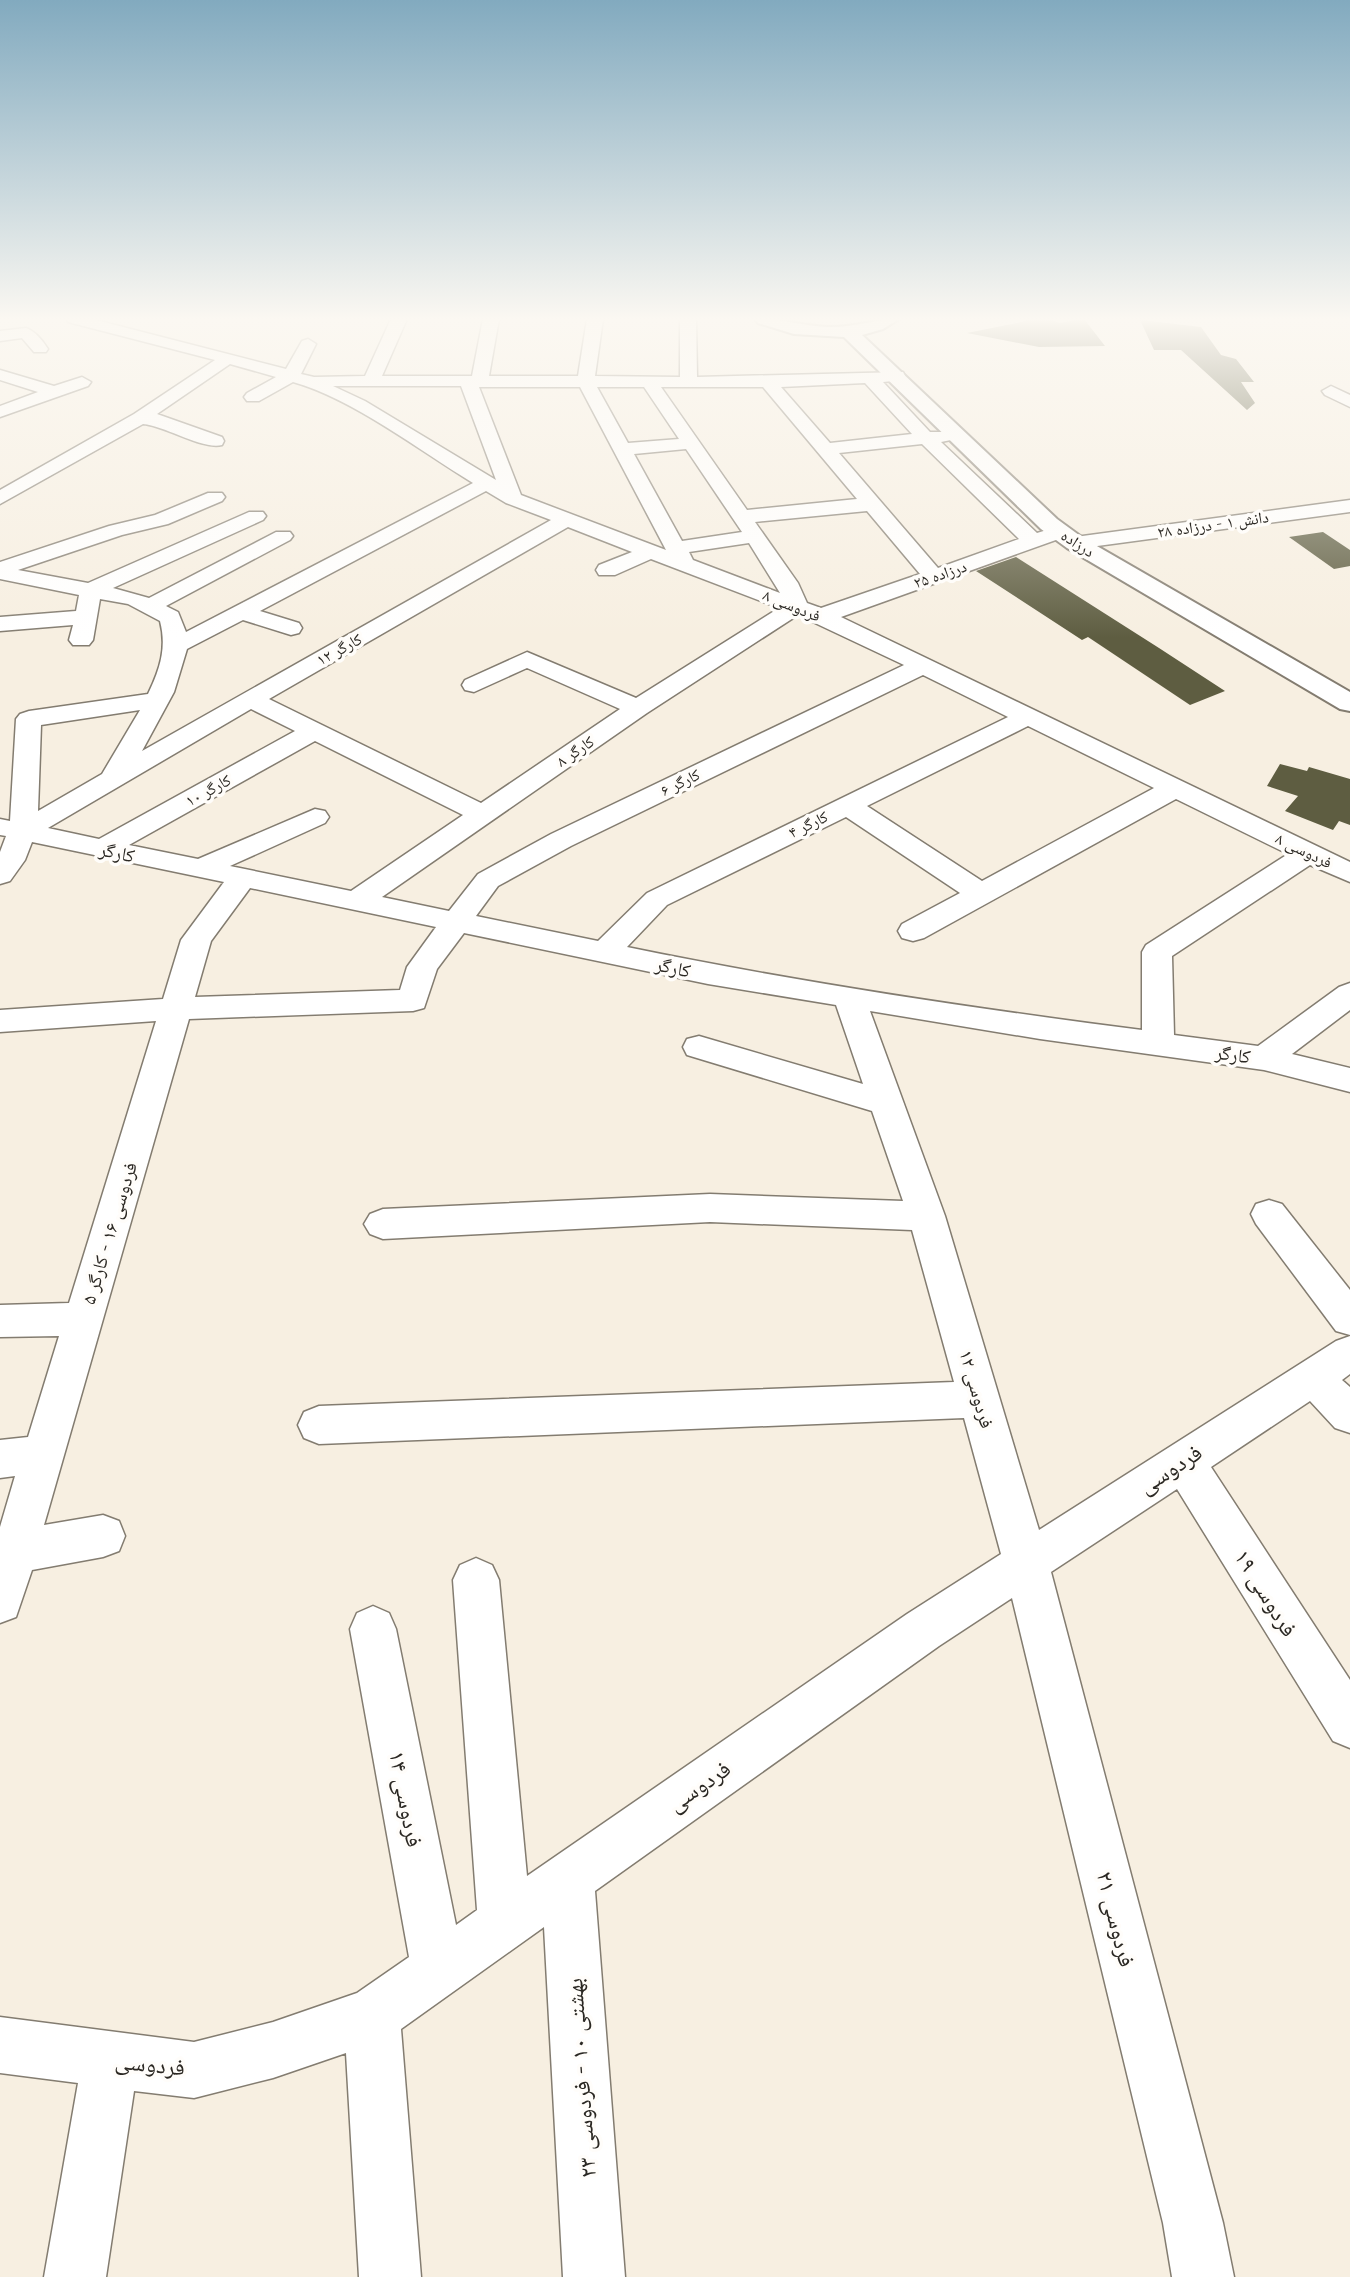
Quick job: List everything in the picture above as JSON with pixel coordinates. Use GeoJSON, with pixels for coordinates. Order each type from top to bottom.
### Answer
{"type":"FeatureCollection","features":[{"type":"Feature","properties":{"kind":"main road","name":"درزاده"},"geometry":{"type":"LineString","coordinates":[[948,425],[1068,537],[1350,703]]}},
{"type":"Feature","properties":{"kind":"street"},"geometry":{"type":"LineString","coordinates":[[0,498],[127,425]]}},
{"type":"Feature","properties":{"kind":"street"},"geometry":{"type":"LineString","coordinates":[[173,425],[215,441]]}},
{"type":"Feature","properties":{"kind":"street","name":"فردوسی ۸"},"geometry":{"type":"LineString","coordinates":[[391,425],[513,499],[652,551],[680,555],[821,616],[1350,873]]}},
{"type":"Feature","properties":{"kind":"street"},"geometry":{"type":"LineString","coordinates":[[488,425],[513,499]]}},
{"type":"Feature","properties":{"kind":"street"},"geometry":{"type":"LineString","coordinates":[[609,425],[680,555],[755,536]]}},
{"type":"Feature","properties":{"kind":"street"},"geometry":{"type":"LineString","coordinates":[[679,425],[787,583],[797,606]]}},
{"type":"Feature","properties":{"kind":"street"},"geometry":{"type":"LineString","coordinates":[[805,425],[933,576]]}},
{"type":"Feature","properties":{"kind":"street"},"geometry":{"type":"LineString","coordinates":[[914,425],[1033,541]]}},
{"type":"Feature","properties":{"kind":"street"},"geometry":{"type":"LineString","coordinates":[[825,449],[958,435]]}},
{"type":"Feature","properties":{"kind":"street"},"geometry":{"type":"LineString","coordinates":[[622,449],[691,443]]}},
{"type":"Feature","properties":{"kind":"street"},"geometry":{"type":"LineString","coordinates":[[45,454],[71,458]]}},
{"type":"Feature","properties":{"kind":"street"},"geometry":{"type":"LineString","coordinates":[[0,571],[135,598],[170,617],[176,646],[485,484]]}},
{"type":"Feature","properties":{"kind":"street"},"geometry":{"type":"LineString","coordinates":[[0,571],[116,530],[161,520],[215,497]]}},
{"type":"Feature","properties":{"kind":"street"},"geometry":{"type":"LineString","coordinates":[[742,517],[872,504]]}},
{"type":"Feature","properties":{"kind":"street","name":"دانش ۱ - درزاده ۲۸"},"geometry":{"type":"LineString","coordinates":[[1068,537],[1350,506]]}},
{"type":"Feature","properties":{"kind":"street"},"geometry":{"type":"LineString","coordinates":[[91,590],[256,516]]}},
{"type":"Feature","properties":{"kind":"street","name":"کارگر ۱۲"},"geometry":{"type":"LineString","coordinates":[[11,830],[111,780],[568,519]]}},
{"type":"Feature","properties":{"kind":"street"},"geometry":{"type":"LineString","coordinates":[[150,606],[283,536]]}},
{"type":"Feature","properties":{"kind":"street","name":"درزاده ۲۵"},"geometry":{"type":"LineString","coordinates":[[821,616],[1033,541],[1068,537]]}},
{"type":"Feature","properties":{"kind":"street"},"geometry":{"type":"LineString","coordinates":[[607,570],[652,551]]}},
{"type":"Feature","properties":{"kind":"street"},"geometry":{"type":"LineString","coordinates":[[80,640],[91,590]]}},
{"type":"Feature","properties":{"kind":"street","name":"کارگر ۸"},"geometry":{"type":"LineString","coordinates":[[356,901],[638,708],[797,606]]}},
{"type":"Feature","properties":{"kind":"street"},"geometry":{"type":"LineString","coordinates":[[241,612],[291,628]]}},
{"type":"Feature","properties":{"kind":"street"},"geometry":{"type":"LineString","coordinates":[[0,624],[85,617]]}},
{"type":"Feature","properties":{"kind":"street","name":"کارگر ۱۲"},"geometry":{"type":"LineString","coordinates":[[111,780],[157,701],[176,646]]}},
{"type":"Feature","properties":{"kind":"street"},"geometry":{"type":"LineString","coordinates":[[474,685],[527,659],[638,708]]}},
{"type":"Feature","properties":{"kind":"street","name":"کارگر ۶"},"geometry":{"type":"LineString","coordinates":[[176,1009],[412,1000],[422,967],[488,880],[573,834],[922,666]]}},
{"type":"Feature","properties":{"kind":"street"},"geometry":{"type":"LineString","coordinates":[[250,699],[483,815]]}},
{"type":"Feature","properties":{"kind":"street"},"geometry":{"type":"LineString","coordinates":[[0,875],[12,862],[11,830],[29,719],[84,700],[157,701]]}},
{"type":"Feature","properties":{"kind":"street","name":"کارگر ۴"},"geometry":{"type":"LineString","coordinates":[[604,953],[657,899],[1027,717]]}},
{"type":"Feature","properties":{"kind":"street","name":"کارگر ۱۰"},"geometry":{"type":"LineString","coordinates":[[102,849],[314,731]]}},
{"type":"Feature","properties":{"kind":"street"},"geometry":{"type":"LineString","coordinates":[[913,931],[1175,788]]}},
{"type":"Feature","properties":{"kind":"street"},"geometry":{"type":"LineString","coordinates":[[848,805],[982,894]]}},
{"type":"Feature","properties":{"kind":"street"},"geometry":{"type":"LineString","coordinates":[[200,869],[315,817]]}},
{"type":"Feature","properties":{"kind":"street","name":"کارگر"},"geometry":{"type":"LineString","coordinates":[[11,830],[708,974],[1264,1058],[1350,1080]]}},
{"type":"Feature","properties":{"kind":"street"},"geometry":{"type":"LineString","coordinates":[[1158,1044],[1157,952],[1309,853]]}},
{"type":"Feature","properties":{"kind":"street","name":"فردوسی ۱۶ - کارگر ۵"},"geometry":{"type":"LineString","coordinates":[[0,1601],[196,940],[242,878]]}},
{"type":"Feature","properties":{"kind":"street"},"geometry":{"type":"LineString","coordinates":[[1264,1058],[1350,995]]}},
{"type":"Feature","properties":{"kind":"street","name":"فردوسی ۱۲"},"geometry":{"type":"LineString","coordinates":[[849,997],[927,1216],[1026,1563]]}},
{"type":"Feature","properties":{"kind":"street"},"geometry":{"type":"LineString","coordinates":[[0,1021],[176,1009]]}},
{"type":"Feature","properties":{"kind":"street"},"geometry":{"type":"LineString","coordinates":[[699,1047],[887,1103]]}},
{"type":"Feature","properties":{"kind":"street"},"geometry":{"type":"LineString","coordinates":[[383,1224],[710,1208],[927,1216]]}},
{"type":"Feature","properties":{"kind":"street"},"geometry":{"type":"LineString","coordinates":[[1269,1214],[1350,1320]]}},
{"type":"Feature","properties":{"kind":"street"},"geometry":{"type":"LineString","coordinates":[[0,1321],[83,1319]]}},
{"type":"Feature","properties":{"kind":"street"},"geometry":{"type":"LineString","coordinates":[[1331,1365],[1350,1415]]}},
{"type":"Feature","properties":{"kind":"street","name":"فردوسی"},"geometry":{"type":"LineString","coordinates":[[0,2046],[194,2070],[273,2049],[372,2016],[923,1630],[1331,1365]]}},
{"type":"Feature","properties":{"kind":"street"},"geometry":{"type":"LineString","coordinates":[[319,1425],[979,1399]]}},
{"type":"Feature","properties":{"kind":"street"},"geometry":{"type":"LineString","coordinates":[[0,1459],[44,1454]]}},
{"type":"Feature","properties":{"kind":"street","name":"فردوسی ۱۹"},"geometry":{"type":"LineString","coordinates":[[1183,1461],[1350,1724]]}},
{"type":"Feature","properties":{"kind":"street"},"geometry":{"type":"LineString","coordinates":[[15,1552],[103,1536]]}},
{"type":"Feature","properties":{"kind":"street","name":"فردوسی ۲۱"},"geometry":{"type":"LineString","coordinates":[[1026,1563],[1190,2209],[1202,2277]]}},
{"type":"Feature","properties":{"kind":"street"},"geometry":{"type":"LineString","coordinates":[[476,1580],[505,1922]]}},
{"type":"Feature","properties":{"kind":"street","name":"فردوسی ۱۴"},"geometry":{"type":"LineString","coordinates":[[373,1629],[438,1969]]}},
{"type":"Feature","properties":{"kind":"street","name":"بهشتی ۱۰ - فردوسی ۲۳"},"geometry":{"type":"LineString","coordinates":[[568,1878],[594,2277]]}},
{"type":"Feature","properties":{"kind":"street"},"geometry":{"type":"LineString","coordinates":[[372,2016],[390,2277]]}},
{"type":"Feature","properties":{"kind":"street"},"geometry":{"type":"LineString","coordinates":[[75,2277],[110,2060]]}},
{"type":"Feature","properties":{"kind":"building"},"geometry":{"type":"Polygon","coordinates":[[[1323,532],[1350,550],[1350,566],[1334,569],[1289,537],[1323,532]]]}},
{"type":"Feature","properties":{"kind":"building"},"geometry":{"type":"Polygon","coordinates":[[[1016,557],[1225,691],[1190,705],[1088,637],[1082,640],[976,571],[1016,557]]]}},
{"type":"Feature","properties":{"kind":"building"},"geometry":{"type":"Polygon","coordinates":[[[1280,764],[1307,771],[1309,767],[1350,779],[1350,825],[1339,821],[1333,830],[1285,811],[1298,796],[1267,786],[1280,764]]]}}]}
